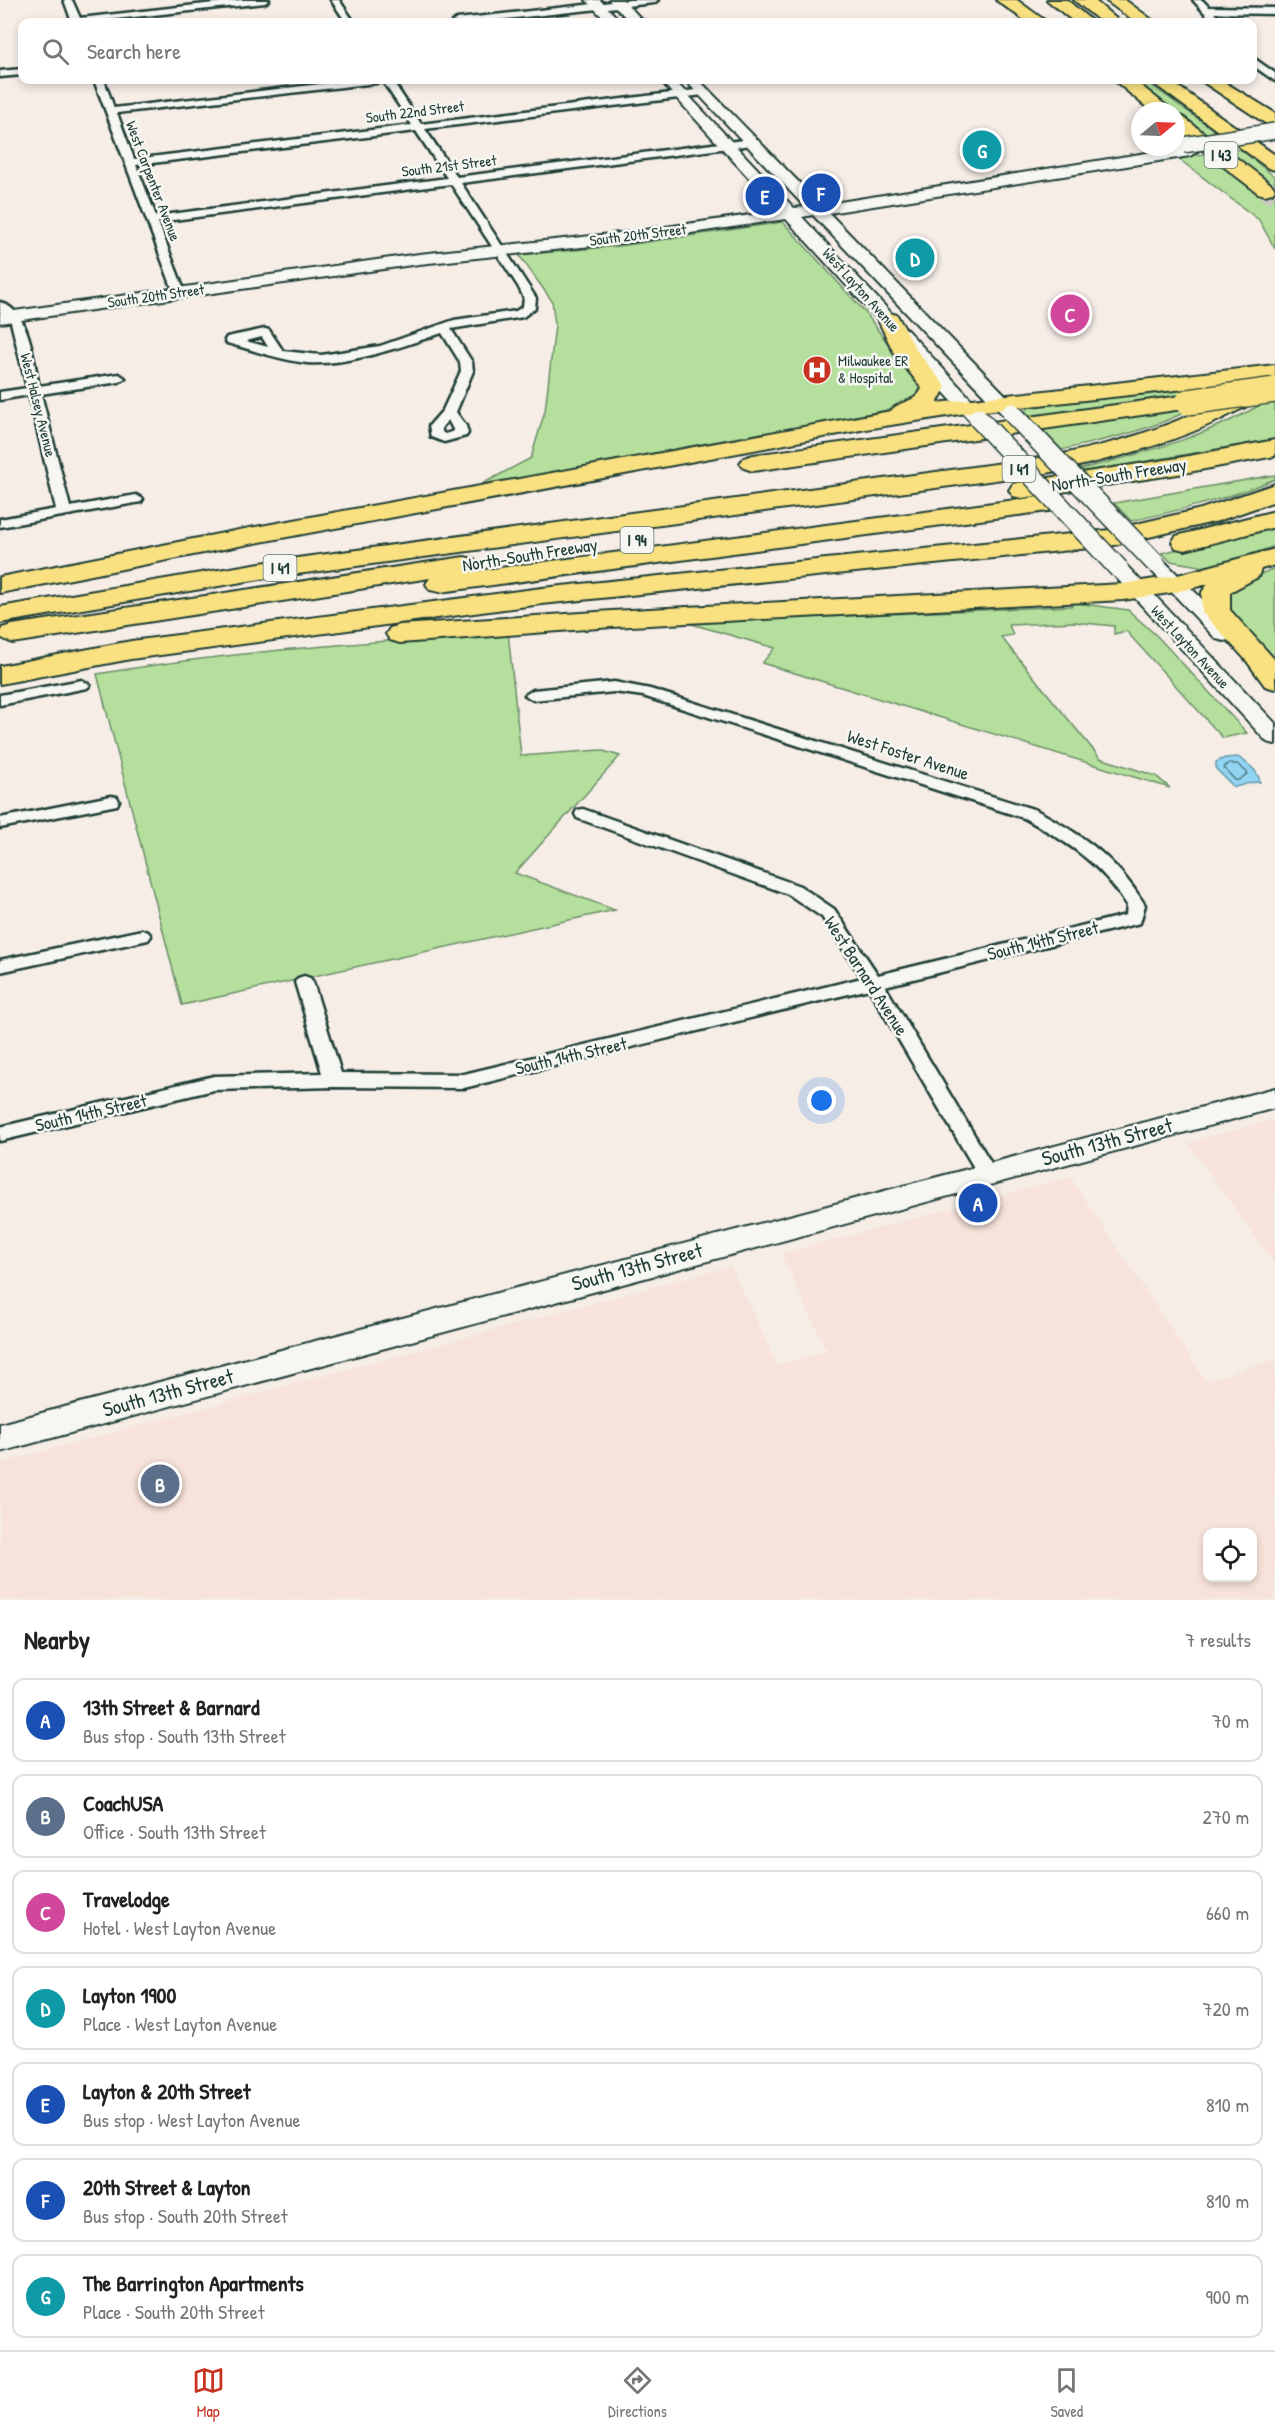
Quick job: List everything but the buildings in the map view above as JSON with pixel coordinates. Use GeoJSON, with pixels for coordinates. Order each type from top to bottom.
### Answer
{"type":"FeatureCollection","features":[{"type":"Feature","properties":{"kind":"highway"},"geometry":{"type":"LineString","coordinates":[[1005,0],[1032,18]]}},
{"type":"Feature","properties":{"kind":"highway"},"geometry":{"type":"LineString","coordinates":[[1025,0],[1047,18]]}},
{"type":"Feature","properties":{"kind":"highway"},"geometry":{"type":"LineString","coordinates":[[1056,0],[1079,18]]}},
{"type":"Feature","properties":{"kind":"highway"},"geometry":{"type":"LineString","coordinates":[[1083,0],[1106,18]]}},
{"type":"Feature","properties":{"kind":"highway"},"geometry":{"type":"LineString","coordinates":[[1095,0],[1120,18]]}},
{"type":"Feature","properties":{"kind":"highway"},"geometry":{"type":"LineString","coordinates":[[1114,0],[1140,18]]}},
{"type":"Feature","properties":{"kind":"highway"},"geometry":{"type":"LineString","coordinates":[[1128,84],[1151,102]]}},
{"type":"Feature","properties":{"kind":"highway"},"geometry":{"type":"LineString","coordinates":[[1164,84],[1275,164]]}},
{"type":"Feature","properties":{"kind":"highway"},"geometry":{"type":"LineString","coordinates":[[1192,84],[1275,142]]}},
{"type":"Feature","properties":{"kind":"highway"},"geometry":{"type":"LineString","coordinates":[[1215,84],[1275,121]]}},
{"type":"Feature","properties":{"kind":"highway"},"geometry":{"type":"LineString","coordinates":[[1233,84],[1275,113]]}},
{"type":"Feature","properties":{"kind":"highway","name":"I 43"},"geometry":{"type":"LineString","coordinates":[[1185,128],[1265,189]]}},
{"type":"Feature","properties":{"kind":"highway"},"geometry":{"type":"LineString","coordinates":[[866,422],[915,408],[927,401],[933,391],[932,381],[906,353],[889,321]]}},
{"type":"Feature","properties":{"kind":"highway"},"geometry":{"type":"LineString","coordinates":[[5,590],[239,538],[866,422],[972,412],[1275,372]]}},
{"type":"Feature","properties":{"kind":"highway","name":"I 41"},"geometry":{"type":"LineString","coordinates":[[0,615],[260,571],[1047,465],[1102,455],[1176,432],[1237,403],[1275,378]]}},
{"type":"Feature","properties":{"kind":"highway"},"geometry":{"type":"LineString","coordinates":[[5,590],[579,487],[1275,390]]}},
{"type":"Feature","properties":{"kind":"highway","name":"North-South Freeway"},"geometry":{"type":"LineString","coordinates":[[0,636],[589,546],[1108,478],[1275,448]]}},
{"type":"Feature","properties":{"kind":"highway","name":"North-South Freeway"},"geometry":{"type":"LineString","coordinates":[[0,652],[323,600],[1106,496],[1275,468]]}},
{"type":"Feature","properties":{"kind":"highway"},"geometry":{"type":"LineString","coordinates":[[0,675],[131,650],[542,596],[1110,538],[1209,515],[1275,492]]}},
{"type":"Feature","properties":{"kind":"highway"},"geometry":{"type":"LineString","coordinates":[[542,596],[1082,558],[1130,552],[1212,536],[1275,519]]}},
{"type":"Feature","properties":{"kind":"highway"},"geometry":{"type":"LineString","coordinates":[[5,590],[504,528],[561,530]]}},
{"type":"Feature","properties":{"kind":"highway"},"geometry":{"type":"LineString","coordinates":[[0,682],[224,649],[612,619],[1059,597],[1124,602],[1145,599],[1176,584],[1275,558]]}},
{"type":"Feature","properties":{"kind":"highway"},"geometry":{"type":"LineString","coordinates":[[1275,558],[1222,585],[1216,591],[1214,600],[1216,612],[1257,654],[1275,680]]}},
{"type":"Feature","properties":{"kind":"main road"},"geometry":{"type":"LineString","coordinates":[[618,2],[633,18]]}},
{"type":"Feature","properties":{"kind":"main road"},"geometry":{"type":"LineString","coordinates":[[596,3],[610,18]]}},
{"type":"Feature","properties":{"kind":"main road","name":"West Layton Avenue"},"geometry":{"type":"LineString","coordinates":[[671,84],[1275,737]]}},
{"type":"Feature","properties":{"kind":"main road","name":"West Layton Avenue"},"geometry":{"type":"LineString","coordinates":[[696,84],[1275,688]]}},
{"type":"Feature","properties":{"kind":"main road","name":"South 20th Street"},"geometry":{"type":"LineString","coordinates":[[1185,146],[1275,131]]}},
{"type":"Feature","properties":{"kind":"main road","name":"South 20th Street"},"geometry":{"type":"LineString","coordinates":[[1185,147],[1275,138]]}},
{"type":"Feature","properties":{"kind":"main road","name":"South 20th Street"},"geometry":{"type":"LineString","coordinates":[[3,312],[498,245],[607,240],[787,209],[1132,156]]}},
{"type":"Feature","properties":{"kind":"main road","name":"South 13th Street"},"geometry":{"type":"LineString","coordinates":[[0,1438],[1275,1098]]}},
{"type":"Feature","properties":{"kind":"street"},"geometry":{"type":"LineString","coordinates":[[68,0],[75,18]]}},
{"type":"Feature","properties":{"kind":"street"},"geometry":{"type":"LineString","coordinates":[[110,18],[265,0]]}},
{"type":"Feature","properties":{"kind":"street"},"geometry":{"type":"LineString","coordinates":[[335,0],[347,18]]}},
{"type":"Feature","properties":{"kind":"street"},"geometry":{"type":"LineString","coordinates":[[486,18],[596,3],[654,0]]}},
{"type":"Feature","properties":{"kind":"street"},"geometry":{"type":"LineString","coordinates":[[1197,0],[1214,18]]}},
{"type":"Feature","properties":{"kind":"street"},"geometry":{"type":"LineString","coordinates":[[1206,10],[1275,11]]}},
{"type":"Feature","properties":{"kind":"street"},"geometry":{"type":"LineString","coordinates":[[1257,64],[1273,75]]}},
{"type":"Feature","properties":{"kind":"street"},"geometry":{"type":"LineString","coordinates":[[0,74],[18,72]]}},
{"type":"Feature","properties":{"kind":"street","name":"West Carpenter Avenue"},"geometry":{"type":"LineString","coordinates":[[101,84],[178,289]]}},
{"type":"Feature","properties":{"kind":"street"},"geometry":{"type":"LineString","coordinates":[[111,111],[342,84]]}},
{"type":"Feature","properties":{"kind":"street"},"geometry":{"type":"LineString","coordinates":[[279,354],[307,359],[382,349],[444,327],[519,314],[529,308],[530,297],[498,245],[390,84]]}},
{"type":"Feature","properties":{"kind":"street","name":"South 22nd Street"},"geometry":{"type":"LineString","coordinates":[[130,163],[703,92]]}},
{"type":"Feature","properties":{"kind":"street","name":"South 21st Street"},"geometry":{"type":"LineString","coordinates":[[151,220],[751,142]]}},
{"type":"Feature","properties":{"kind":"street","name":"West Halsey Avenue"},"geometry":{"type":"LineString","coordinates":[[3,312],[18,322],[64,512]]}},
{"type":"Feature","properties":{"kind":"street"},"geometry":{"type":"LineString","coordinates":[[444,327],[466,362],[467,371],[449,412]]}},
{"type":"Feature","properties":{"kind":"street"},"geometry":{"type":"LineString","coordinates":[[0,396],[119,378]]}},
{"type":"Feature","properties":{"kind":"street"},"geometry":{"type":"LineString","coordinates":[[0,523],[136,500]]}},
{"type":"Feature","properties":{"kind":"street"},"geometry":{"type":"LineString","coordinates":[[0,700],[82,685]]}},
{"type":"Feature","properties":{"kind":"street","name":"West Foster Avenue"},"geometry":{"type":"LineString","coordinates":[[533,695],[602,688],[625,688],[645,692],[1029,814],[1072,837],[1100,860],[1136,905],[1134,919]]}},
{"type":"Feature","properties":{"kind":"street"},"geometry":{"type":"LineString","coordinates":[[0,823],[111,801]]}},
{"type":"Feature","properties":{"kind":"street","name":"West Barnard Avenue"},"geometry":{"type":"LineString","coordinates":[[583,814],[794,890],[828,913],[844,934],[874,983],[987,1173]]}},
{"type":"Feature","properties":{"kind":"street","name":"South 14th Street"},"geometry":{"type":"LineString","coordinates":[[0,1134],[214,1083],[334,1080],[464,1081],[1134,919]]}},
{"type":"Feature","properties":{"kind":"street"},"geometry":{"type":"LineString","coordinates":[[0,966],[142,936]]}},
{"type":"Feature","properties":{"kind":"street"},"geometry":{"type":"LineString","coordinates":[[304,982],[334,1080]]}},
{"type":"Feature","properties":{"kind":"shaded area"},"geometry":{"type":"Polygon","coordinates":[[[1275,1119],[1275,1265],[1188,1143],[1275,1119]]]}},
{"type":"Feature","properties":{"kind":"shaded area"},"geometry":{"type":"Polygon","coordinates":[[[1070,1177],[1206,1381],[1275,1359],[1275,1600],[0,1600],[0,1463],[731,1266],[777,1365],[827,1351],[781,1254],[1070,1177]]]}},
{"type":"Feature","properties":{"kind":"green space"},"geometry":{"type":"Polygon","coordinates":[[[1139,84],[1150,84],[1175,102],[1163,102],[1139,84]]]}},
{"type":"Feature","properties":{"kind":"green space"},"geometry":{"type":"Polygon","coordinates":[[[1185,109],[1221,135],[1209,137],[1185,119],[1185,109]]]}},
{"type":"Feature","properties":{"kind":"green space"},"geometry":{"type":"Polygon","coordinates":[[[1240,149],[1275,177],[1275,186],[1228,151],[1240,149]]]}},
{"type":"Feature","properties":{"kind":"green space"},"geometry":{"type":"Polygon","coordinates":[[[1205,154],[1253,190],[1275,188],[1275,249],[1259,220],[1180,160],[1183,157],[1205,154]]]}},
{"type":"Feature","properties":{"kind":"green space"},"geometry":{"type":"Polygon","coordinates":[[[783,222],[865,312],[896,355],[928,391],[894,409],[583,468],[482,484],[531,458],[545,411],[555,325],[552,301],[519,255],[620,246],[783,222]]]}},
{"type":"Feature","properties":{"kind":"green space"},"geometry":{"type":"Polygon","coordinates":[[[1241,381],[1188,395],[1032,418],[1025,411],[1033,404],[1241,381]]]}},
{"type":"Feature","properties":{"kind":"green space"},"geometry":{"type":"Polygon","coordinates":[[[1275,396],[1275,439],[1084,472],[1081,469],[1132,456],[1205,431],[1275,396]]]}},
{"type":"Feature","properties":{"kind":"green space"},"geometry":{"type":"Polygon","coordinates":[[[1193,408],[1146,428],[1062,450],[1041,428],[1193,408]]]}},
{"type":"Feature","properties":{"kind":"green space"},"geometry":{"type":"Polygon","coordinates":[[[1275,475],[1275,479],[1222,498],[1131,521],[1114,503],[1275,475]]]}},
{"type":"Feature","properties":{"kind":"green space"},"geometry":{"type":"Polygon","coordinates":[[[1275,525],[1275,546],[1227,563],[1205,567],[1170,561],[1162,553],[1275,525]]]}},
{"type":"Feature","properties":{"kind":"green space"},"geometry":{"type":"Polygon","coordinates":[[[1275,568],[1275,659],[1221,600],[1239,583],[1275,568]]]}},
{"type":"Feature","properties":{"kind":"green space"},"geometry":{"type":"Polygon","coordinates":[[[1075,603],[1128,610],[1157,636],[1247,733],[1223,738],[1126,631],[1114,634],[1114,626],[1074,622],[1009,625],[1013,635],[1001,637],[1100,758],[1156,776],[1170,788],[762,663],[775,648],[688,623],[1071,606],[1075,603]]]}},
{"type":"Feature","properties":{"kind":"green space"},"geometry":{"type":"Polygon","coordinates":[[[508,632],[521,756],[600,750],[620,756],[515,873],[615,910],[182,1005],[97,674],[250,653],[508,632]]]}},
{"type":"Feature","properties":{"kind":"water"},"geometry":{"type":"Polygon","coordinates":[[[1238,757],[1255,771],[1260,782],[1234,787],[1216,769],[1216,762],[1225,758],[1238,757]]]}},
{"type":"Feature","properties":{"kind":"tunnel"},"geometry":{"type":"LineString","coordinates":[[1265,189],[1275,196]]}},
{"type":"Feature","properties":{"kind":"place","name":"The Barrington Apartments"},"geometry":{"type":"Point","coordinates":[982,150]}},
{"type":"Feature","properties":{"kind":"place","name":"20th Street & Layton"},"geometry":{"type":"Point","coordinates":[821,193]}},
{"type":"Feature","properties":{"kind":"place","name":"Layton & 20th Street"},"geometry":{"type":"Point","coordinates":[765,196]}},
{"type":"Feature","properties":{"kind":"place","name":"Layton 1900"},"geometry":{"type":"Point","coordinates":[915,258]}},
{"type":"Feature","properties":{"kind":"place","name":"Travelodge"},"geometry":{"type":"Point","coordinates":[1070,314]}},
{"type":"Feature","properties":{"kind":"place","name":"Milwaukee ER & Hospital"},"geometry":{"type":"Point","coordinates":[817,370]}},
{"type":"Feature","properties":{"kind":"place","name":"13th Street & Barnard"},"geometry":{"type":"Point","coordinates":[978,1203]}},
{"type":"Feature","properties":{"kind":"place","name":"CoachUSA"},"geometry":{"type":"Point","coordinates":[160,1484]}}]}
